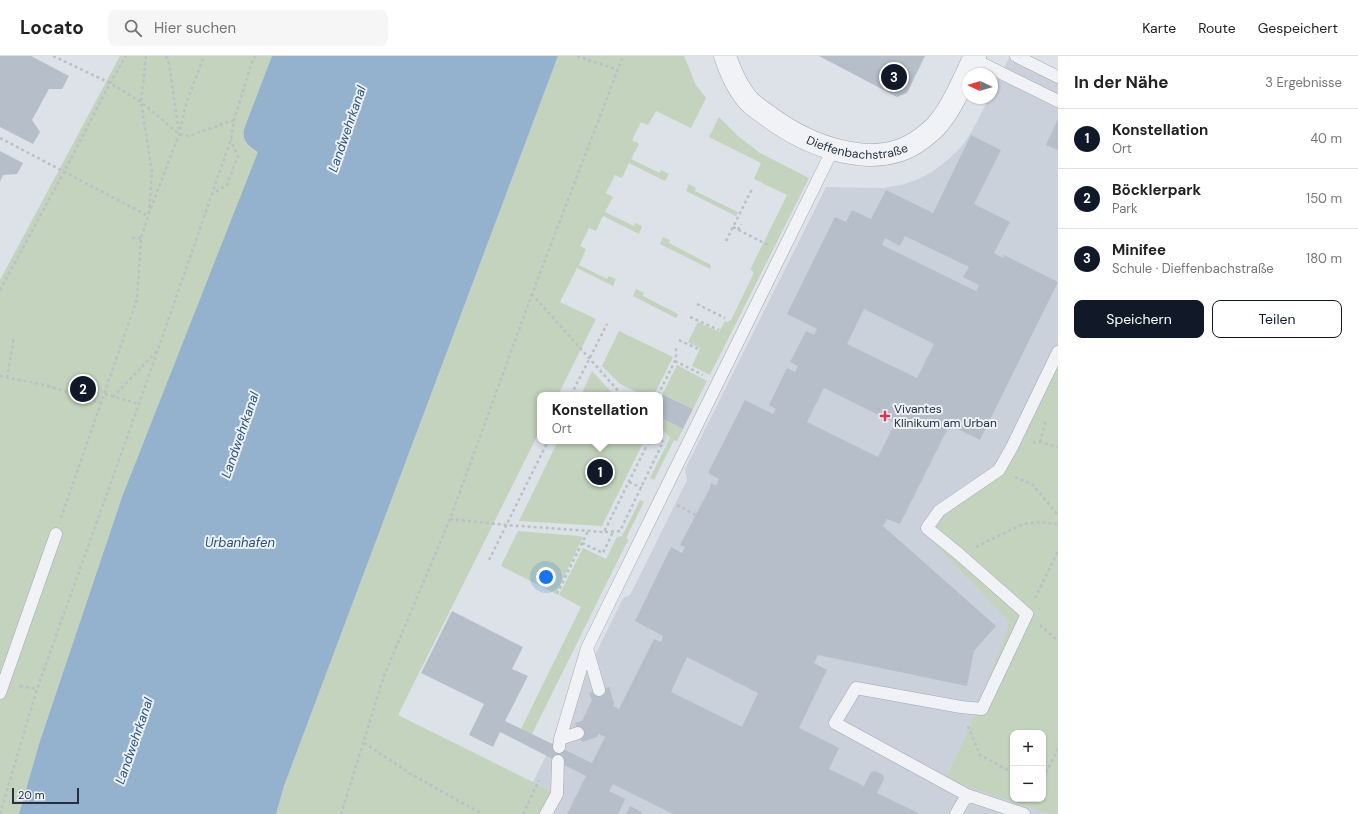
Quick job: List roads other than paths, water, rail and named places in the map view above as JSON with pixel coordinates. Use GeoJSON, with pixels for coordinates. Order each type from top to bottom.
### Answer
{"type":"FeatureCollection","features":[{"type":"Feature","properties":{"kind":"street","name":"Dieffenbachstraße"},"geometry":{"type":"LineString","coordinates":[[726,59],[738,87],[748,99],[758,109],[787,129],[816,143],[834,149],[866,154],[883,154],[901,150],[920,140],[937,126],[950,107],[974,58]]}},
{"type":"Feature","properties":{"kind":"lane"},"geometry":{"type":"LineString","coordinates":[[1016,56],[1058,77]]}},
{"type":"Feature","properties":{"kind":"lane"},"geometry":{"type":"LineString","coordinates":[[974,58],[1058,101]]}},
{"type":"Feature","properties":{"kind":"lane"},"geometry":{"type":"LineString","coordinates":[[578,733],[559,743],[587,648],[834,149]]}},
{"type":"Feature","properties":{"kind":"lane"},"geometry":{"type":"LineString","coordinates":[[1024,814],[967,795],[835,723],[856,688],[961,707],[982,709],[1027,614],[927,528],[939,511],[999,470],[1012,447],[1058,352]]}},
{"type":"Feature","properties":{"kind":"lane"},"geometry":{"type":"LineString","coordinates":[[0,693],[56,534]]}},
{"type":"Feature","properties":{"kind":"lane"},"geometry":{"type":"LineString","coordinates":[[587,648],[599,690]]}},
{"type":"Feature","properties":{"kind":"lane"},"geometry":{"type":"LineString","coordinates":[[546,814],[557,794],[558,761]]}},
{"type":"Feature","properties":{"kind":"lane"},"geometry":{"type":"LineString","coordinates":[[956,814],[967,795]]}},
{"type":"Feature","properties":{"kind":"water","name":"Urbanhafen"},"geometry":{"type":"Polygon","coordinates":[[[272,56],[558,56],[284,786],[276,814],[19,814],[39,744],[122,497],[258,152],[246,143],[244,129],[272,56]]]}},
{"type":"Feature","properties":{"kind":"place","name":"Minifee"},"geometry":{"type":"Point","coordinates":[894,77]}},
{"type":"Feature","properties":{"kind":"place","name":"Böcklerpark"},"geometry":{"type":"Point","coordinates":[83,389]}},
{"type":"Feature","properties":{"kind":"place","name":"Vivantes Klinikum am Urban"},"geometry":{"type":"Point","coordinates":[885,416]}},
{"type":"Feature","properties":{"kind":"place","name":"Konstellation"},"geometry":{"type":"Point","coordinates":[600,472]}},
{"type":"Feature","properties":{"kind":"water label","name":"Landwehrkanal"},"geometry":{"type":"Point","coordinates":[347,129]}},
{"type":"Feature","properties":{"kind":"water label","name":"Landwehrkanal"},"geometry":{"type":"Point","coordinates":[240,435]}},
{"type":"Feature","properties":{"kind":"water label","name":"Landwehrkanal"},"geometry":{"type":"Point","coordinates":[134,741]}}]}
